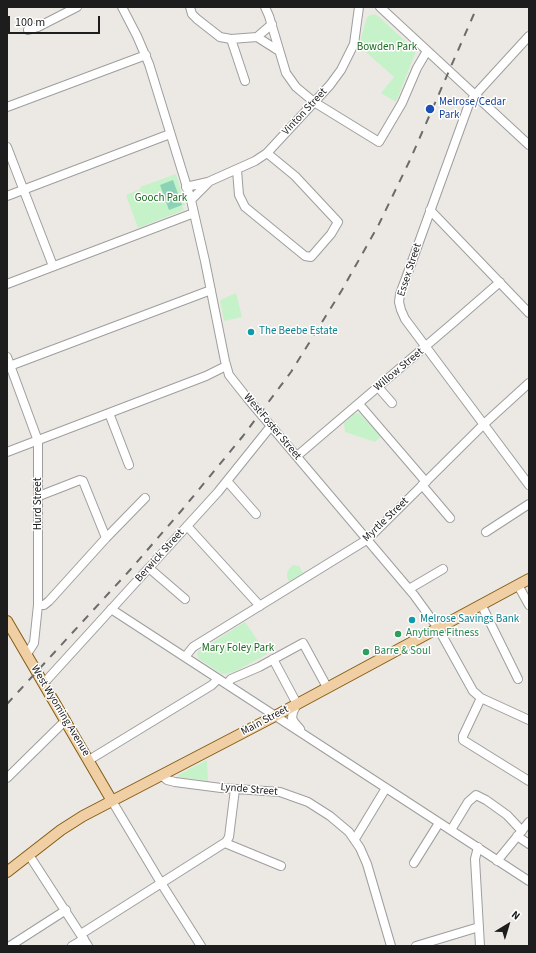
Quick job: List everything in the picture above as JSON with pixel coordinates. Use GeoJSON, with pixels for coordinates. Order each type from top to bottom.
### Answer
{"type":"FeatureCollection","features":[{"type":"Feature","properties":{"kind":"main road","name":"Main Street"},"geometry":{"type":"LineString","coordinates":[[7,872],[72,823],[297,704],[529,578]]}},
{"type":"Feature","properties":{"kind":"main road","name":"West Wyoming Avenue"},"geometry":{"type":"LineString","coordinates":[[7,623],[66,720],[112,801]]}},
{"type":"Feature","properties":{"kind":"street"},"geometry":{"type":"LineString","coordinates":[[28,30],[38,27],[77,7]]}},
{"type":"Feature","properties":{"kind":"street","name":"West Foster Street"},"geometry":{"type":"LineString","coordinates":[[122,7],[146,54],[191,200],[229,375],[409,589],[438,628],[472,689],[481,698]]}},
{"type":"Feature","properties":{"kind":"street"},"geometry":{"type":"LineString","coordinates":[[190,7],[192,14],[196,19],[220,37],[231,39],[257,38],[279,51]]}},
{"type":"Feature","properties":{"kind":"street"},"geometry":{"type":"LineString","coordinates":[[265,7],[272,24],[286,73],[298,90],[314,102],[379,142],[402,103],[425,54]]}},
{"type":"Feature","properties":{"kind":"street","name":"Vinton Street"},"geometry":{"type":"LineString","coordinates":[[186,186],[208,182],[237,170],[268,153],[337,76],[351,50],[355,37],[359,7]]}},
{"type":"Feature","properties":{"kind":"street"},"geometry":{"type":"LineString","coordinates":[[380,7],[425,54],[475,95],[529,145]]}},
{"type":"Feature","properties":{"kind":"street"},"geometry":{"type":"LineString","coordinates":[[257,38],[272,24]]}},
{"type":"Feature","properties":{"kind":"street","name":"Essex Street"},"geometry":{"type":"LineString","coordinates":[[528,482],[403,315],[399,300],[468,106],[475,95],[529,36]]}},
{"type":"Feature","properties":{"kind":"street"},"geometry":{"type":"LineString","coordinates":[[231,39],[245,81]]}},
{"type":"Feature","properties":{"kind":"street"},"geometry":{"type":"LineString","coordinates":[[7,107],[146,54]]}},
{"type":"Feature","properties":{"kind":"street"},"geometry":{"type":"LineString","coordinates":[[7,196],[170,134]]}},
{"type":"Feature","properties":{"kind":"street"},"geometry":{"type":"LineString","coordinates":[[7,147],[53,266]]}},
{"type":"Feature","properties":{"kind":"street"},"geometry":{"type":"LineString","coordinates":[[237,170],[239,195],[245,207],[306,256],[311,257],[331,234],[338,222],[295,176],[268,153]]}},
{"type":"Feature","properties":{"kind":"street","name":"Vinton Street"},"geometry":{"type":"LineString","coordinates":[[191,200],[208,182]]}},
{"type":"Feature","properties":{"kind":"street"},"geometry":{"type":"LineString","coordinates":[[430,210],[529,312]]}},
{"type":"Feature","properties":{"kind":"street"},"geometry":{"type":"LineString","coordinates":[[7,284],[194,213]]}},
{"type":"Feature","properties":{"kind":"street","name":"Willow Street"},"geometry":{"type":"LineString","coordinates":[[297,456],[500,282]]}},
{"type":"Feature","properties":{"kind":"street"},"geometry":{"type":"LineString","coordinates":[[9,366],[211,290]]}},
{"type":"Feature","properties":{"kind":"street","name":"Hurd Street"},"geometry":{"type":"LineString","coordinates":[[7,357],[9,366],[38,441],[38,605],[35,640],[26,654]]}},
{"type":"Feature","properties":{"kind":"street"},"geometry":{"type":"LineString","coordinates":[[7,452],[206,376],[226,366]]}},
{"type":"Feature","properties":{"kind":"street","name":"Myrtle Street"},"geometry":{"type":"LineString","coordinates":[[185,657],[193,647],[368,540],[484,424],[529,384]]}},
{"type":"Feature","properties":{"kind":"street"},"geometry":{"type":"LineString","coordinates":[[378,387],[392,403]]}},
{"type":"Feature","properties":{"kind":"street"},"geometry":{"type":"LineString","coordinates":[[359,404],[424,483],[450,518]]}},
{"type":"Feature","properties":{"kind":"street"},"geometry":{"type":"LineString","coordinates":[[109,413],[129,465]]}},
{"type":"Feature","properties":{"kind":"street","name":"Berwick Street"},"geometry":{"type":"LineString","coordinates":[[44,683],[227,481],[271,426]]}},
{"type":"Feature","properties":{"kind":"street"},"geometry":{"type":"LineString","coordinates":[[39,496],[83,480],[106,538]]}},
{"type":"Feature","properties":{"kind":"street"},"geometry":{"type":"LineString","coordinates":[[227,481],[256,514]]}},
{"type":"Feature","properties":{"kind":"street"},"geometry":{"type":"LineString","coordinates":[[38,605],[44,605],[49,600],[145,498]]}},
{"type":"Feature","properties":{"kind":"street"},"geometry":{"type":"LineString","coordinates":[[486,532],[529,504]]}},
{"type":"Feature","properties":{"kind":"street"},"geometry":{"type":"LineString","coordinates":[[187,526],[260,606]]}},
{"type":"Feature","properties":{"kind":"street"},"geometry":{"type":"LineString","coordinates":[[149,568],[185,599]]}},
{"type":"Feature","properties":{"kind":"street"},"geometry":{"type":"LineString","coordinates":[[409,589],[443,569]]}},
{"type":"Feature","properties":{"kind":"street"},"geometry":{"type":"LineString","coordinates":[[518,584],[529,605]]}},
{"type":"Feature","properties":{"kind":"street"},"geometry":{"type":"LineString","coordinates":[[481,604],[518,679]]}},
{"type":"Feature","properties":{"kind":"street"},"geometry":{"type":"LineString","coordinates":[[111,610],[529,881]]}},
{"type":"Feature","properties":{"kind":"street"},"geometry":{"type":"LineString","coordinates":[[227,684],[229,680],[273,660],[303,644],[328,687]]}},
{"type":"Feature","properties":{"kind":"street"},"geometry":{"type":"LineString","coordinates":[[273,660],[297,704],[293,712],[294,722],[318,744]]}},
{"type":"Feature","properties":{"kind":"street"},"geometry":{"type":"LineString","coordinates":[[89,760],[212,685],[218,678]]}},
{"type":"Feature","properties":{"kind":"street"},"geometry":{"type":"LineString","coordinates":[[529,720],[481,698],[463,736],[463,740],[529,781]]}},
{"type":"Feature","properties":{"kind":"street"},"geometry":{"type":"LineString","coordinates":[[7,778],[66,720]]}},
{"type":"Feature","properties":{"kind":"street","name":"Lynde Street"},"geometry":{"type":"LineString","coordinates":[[161,775],[167,780],[175,782],[235,789],[273,790],[301,799],[319,808],[330,816],[343,826],[355,839],[366,864],[391,946]]}},
{"type":"Feature","properties":{"kind":"street"},"geometry":{"type":"LineString","coordinates":[[355,839],[386,788]]}},
{"type":"Feature","properties":{"kind":"street"},"geometry":{"type":"LineString","coordinates":[[72,946],[82,936],[161,883],[225,843],[229,837],[235,789]]}},
{"type":"Feature","properties":{"kind":"street"},"geometry":{"type":"LineString","coordinates":[[451,830],[470,799],[477,795],[507,815],[529,844]]}},
{"type":"Feature","properties":{"kind":"street"},"geometry":{"type":"LineString","coordinates":[[112,801],[201,946]]}},
{"type":"Feature","properties":{"kind":"street"},"geometry":{"type":"LineString","coordinates":[[497,860],[529,822]]}},
{"type":"Feature","properties":{"kind":"street"},"geometry":{"type":"LineString","coordinates":[[414,863],[439,823]]}},
{"type":"Feature","properties":{"kind":"street"},"geometry":{"type":"LineString","coordinates":[[225,843],[281,866]]}},
{"type":"Feature","properties":{"kind":"street"},"geometry":{"type":"LineString","coordinates":[[478,847],[474,859],[480,946]]}},
{"type":"Feature","properties":{"kind":"street"},"geometry":{"type":"LineString","coordinates":[[29,855],[88,946]]}},
{"type":"Feature","properties":{"kind":"street"},"geometry":{"type":"LineString","coordinates":[[10,946],[66,910]]}},
{"type":"Feature","properties":{"kind":"street"},"geometry":{"type":"LineString","coordinates":[[416,946],[479,927]]}},
{"type":"Feature","properties":{"kind":"green space","name":"Bowden Park"},"geometry":{"type":"Polygon","coordinates":[[[374,14],[416,51],[396,102],[381,93],[394,77],[359,46],[366,20],[368,16],[374,14]]]}},
{"type":"Feature","properties":{"kind":"green space","name":"Gooch Park"},"geometry":{"type":"Polygon","coordinates":[[[176,174],[185,205],[182,206],[184,210],[138,228],[126,195],[141,189],[140,187],[176,174]]]}},
{"type":"Feature","properties":{"kind":"green space"},"geometry":{"type":"Polygon","coordinates":[[[173,180],[182,205],[169,210],[160,185],[173,180]]]}},
{"type":"Feature","properties":{"kind":"green space"},"geometry":{"type":"Polygon","coordinates":[[[236,293],[242,317],[224,321],[220,300],[236,293]]]}},
{"type":"Feature","properties":{"kind":"green space"},"geometry":{"type":"Polygon","coordinates":[[[359,413],[381,436],[375,442],[345,432],[344,423],[354,414],[359,413]]]}},
{"type":"Feature","properties":{"kind":"green space"},"geometry":{"type":"Polygon","coordinates":[[[293,565],[299,566],[303,573],[289,582],[287,573],[293,565]]]}},
{"type":"Feature","properties":{"kind":"green space","name":"Mary Foley Park"},"geometry":{"type":"Polygon","coordinates":[[[245,622],[267,654],[236,671],[225,674],[222,674],[199,659],[197,653],[199,651],[245,622]]]}},
{"type":"Feature","properties":{"kind":"green space"},"geometry":{"type":"Polygon","coordinates":[[[207,760],[208,781],[179,777],[178,775],[207,760]]]}},
{"type":"Feature","properties":{"kind":"railway"},"geometry":{"type":"LineString","coordinates":[[7,704],[130,570],[182,510],[243,436],[291,372],[342,290],[379,224],[410,160],[477,7]]}},
{"type":"Feature","properties":{"kind":"place","name":"Melrose/Cedar Park"},"geometry":{"type":"Point","coordinates":[430,109]}},
{"type":"Feature","properties":{"kind":"place","name":"The Beebe Estate"},"geometry":{"type":"Point","coordinates":[251,332]}},
{"type":"Feature","properties":{"kind":"place","name":"Melrose Savings Bank"},"geometry":{"type":"Point","coordinates":[412,620]}},
{"type":"Feature","properties":{"kind":"place","name":"Anytime Fitness"},"geometry":{"type":"Point","coordinates":[398,634]}},
{"type":"Feature","properties":{"kind":"place","name":"Barre & Soul"},"geometry":{"type":"Point","coordinates":[366,652]}}]}
